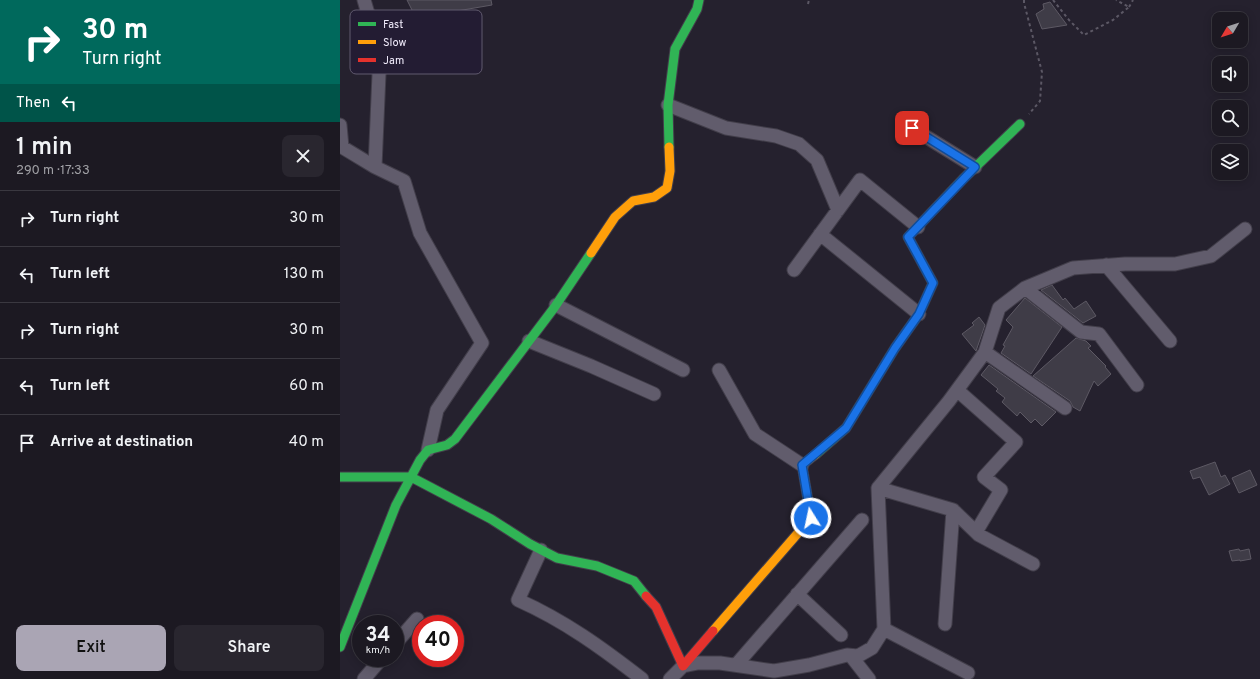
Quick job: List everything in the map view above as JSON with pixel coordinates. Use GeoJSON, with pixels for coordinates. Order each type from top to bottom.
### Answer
{"type":"FeatureCollection","features":[{"type":"Feature","properties":{"kind":"street"},"geometry":{"type":"LineString","coordinates":[[364,0],[367,10]]}},
{"type":"Feature","properties":{"kind":"street"},"geometry":{"type":"LineString","coordinates":[[428,450],[447,445],[455,439],[556,305],[615,217],[632,201],[654,197],[667,188],[670,171],[668,105],[675,49],[697,9],[698,0]]}},
{"type":"Feature","properties":{"kind":"street"},"geometry":{"type":"LineString","coordinates":[[375,167],[379,74]]}},
{"type":"Feature","properties":{"kind":"street"},"geometry":{"type":"LineString","coordinates":[[668,105],[726,128],[776,136],[799,144],[817,160],[838,210]]}},
{"type":"Feature","properties":{"kind":"street"},"geometry":{"type":"LineString","coordinates":[[802,465],[846,428],[895,348],[919,314],[933,283],[908,237],[975,167],[1020,124]]}},
{"type":"Feature","properties":{"kind":"street"},"geometry":{"type":"LineString","coordinates":[[340,125],[342,147],[375,167],[404,181],[420,233],[482,343],[437,410],[428,450],[420,460],[396,505],[340,646]]}},
{"type":"Feature","properties":{"kind":"street"},"geometry":{"type":"LineString","coordinates":[[912,128],[975,167]]}},
{"type":"Feature","properties":{"kind":"street"},"geometry":{"type":"LineString","coordinates":[[794,270],[860,180],[918,227]]}},
{"type":"Feature","properties":{"kind":"street"},"geometry":{"type":"LineString","coordinates":[[683,666],[698,662],[720,663],[736,665],[778,675],[847,656],[858,656],[872,648],[884,629],[878,488],[957,390],[985,352],[999,308],[1025,288],[1073,268],[1125,264],[1175,264],[1211,256],[1245,229]]}},
{"type":"Feature","properties":{"kind":"street"},"geometry":{"type":"LineString","coordinates":[[820,234],[919,314]]}},
{"type":"Feature","properties":{"kind":"street"},"geometry":{"type":"LineString","coordinates":[[1106,265],[1170,341]]}},
{"type":"Feature","properties":{"kind":"street"},"geometry":{"type":"LineString","coordinates":[[1025,288],[1081,332],[1100,334],[1137,385]]}},
{"type":"Feature","properties":{"kind":"street"},"geometry":{"type":"LineString","coordinates":[[556,305],[682,370]]}},
{"type":"Feature","properties":{"kind":"street"},"geometry":{"type":"LineString","coordinates":[[529,341],[654,394]]}},
{"type":"Feature","properties":{"kind":"street"},"geometry":{"type":"LineString","coordinates":[[985,352],[1065,408]]}},
{"type":"Feature","properties":{"kind":"street"},"geometry":{"type":"LineString","coordinates":[[670,679],[683,666],[811,518],[802,465],[755,434],[718,370]]}},
{"type":"Feature","properties":{"kind":"street"},"geometry":{"type":"LineString","coordinates":[[957,390],[1016,442],[984,477],[1001,490],[976,532]]}},
{"type":"Feature","properties":{"kind":"street"},"geometry":{"type":"LineString","coordinates":[[340,477],[412,477],[491,519],[541,550],[557,558],[597,566],[634,581],[656,607],[683,666]]}},
{"type":"Feature","properties":{"kind":"street"},"geometry":{"type":"LineString","coordinates":[[878,488],[953,510],[976,532],[1033,564]]}},
{"type":"Feature","properties":{"kind":"street"},"geometry":{"type":"LineString","coordinates":[[945,624],[953,510]]}},
{"type":"Feature","properties":{"kind":"street"},"geometry":{"type":"LineString","coordinates":[[736,665],[862,520]]}},
{"type":"Feature","properties":{"kind":"street"},"geometry":{"type":"LineString","coordinates":[[541,550],[518,600],[545,611],[592,640],[642,679]]}},
{"type":"Feature","properties":{"kind":"street"},"geometry":{"type":"LineString","coordinates":[[797,594],[840,635]]}},
{"type":"Feature","properties":{"kind":"street"},"geometry":{"type":"LineString","coordinates":[[404,634],[412,625]]}},
{"type":"Feature","properties":{"kind":"street"},"geometry":{"type":"LineString","coordinates":[[884,629],[968,673]]}},
{"type":"Feature","properties":{"kind":"street"},"geometry":{"type":"LineString","coordinates":[[852,656],[869,679]]}},
{"type":"Feature","properties":{"kind":"street"},"geometry":{"type":"LineString","coordinates":[[364,679],[374,667]]}},
{"type":"Feature","properties":{"kind":"path"},"geometry":{"type":"LineString","coordinates":[[1020,124],[1040,102],[1042,72],[1024,0]]}},
{"type":"Feature","properties":{"kind":"path"},"geometry":{"type":"LineString","coordinates":[[1053,0],[1069,20],[1084,35],[1113,20],[1129,8],[1133,0]]}},
{"type":"Feature","properties":{"kind":"path"},"geometry":{"type":"LineString","coordinates":[[1116,0],[1129,8]]}},
{"type":"Feature","properties":{"kind":"building"},"geometry":{"type":"Polygon","coordinates":[[[407,0],[491,0],[492,5],[463,10],[412,10],[407,0]]]}},
{"type":"Feature","properties":{"kind":"building"},"geometry":{"type":"Polygon","coordinates":[[[1050,2],[1067,25],[1042,29],[1036,14],[1044,9],[1043,4],[1050,2]]]}},
{"type":"Feature","properties":{"kind":"building"},"geometry":{"type":"Polygon","coordinates":[[[1052,285],[1063,300],[1065,298],[1074,309],[1086,301],[1096,316],[1083,323],[1041,290],[1052,285]]]}},
{"type":"Feature","properties":{"kind":"building"},"geometry":{"type":"Polygon","coordinates":[[[1025,298],[1062,327],[1031,374],[1001,353],[1005,346],[1003,345],[1013,327],[1006,320],[1025,298]]]}},
{"type":"Feature","properties":{"kind":"building"},"geometry":{"type":"Polygon","coordinates":[[[979,317],[985,325],[976,351],[962,334],[974,325],[972,323],[979,317]]]}},
{"type":"Feature","properties":{"kind":"building"},"geometry":{"type":"Polygon","coordinates":[[[1076,338],[1086,341],[1091,346],[1088,348],[1106,366],[1105,367],[1111,374],[1098,386],[1094,381],[1080,411],[1073,407],[1070,401],[1033,376],[1076,338]]]}},
{"type":"Feature","properties":{"kind":"building"},"geometry":{"type":"Polygon","coordinates":[[[989,365],[1056,412],[1042,426],[1035,419],[1031,423],[1020,412],[1017,416],[1002,402],[1005,398],[996,391],[998,389],[981,375],[989,365]]]}},
{"type":"Feature","properties":{"kind":"building"},"geometry":{"type":"Polygon","coordinates":[[[1215,462],[1221,477],[1225,475],[1230,484],[1209,495],[1200,477],[1193,479],[1190,471],[1215,462]]]}},
{"type":"Feature","properties":{"kind":"building"},"geometry":{"type":"Polygon","coordinates":[[[1250,470],[1257,485],[1239,493],[1232,478],[1250,470]]]}},
{"type":"Feature","properties":{"kind":"building"},"geometry":{"type":"Polygon","coordinates":[[[1239,549],[1240,551],[1249,549],[1251,559],[1232,561],[1229,551],[1239,549]]]}},
{"type":"Feature","properties":{"kind":"traffic: fast"},"geometry":{"type":"LineString","coordinates":[[669,147],[668,105],[675,49],[697,9],[699,0]]}},
{"type":"Feature","properties":{"kind":"traffic: fast"},"geometry":{"type":"LineString","coordinates":[[816,454],[846,428],[895,348],[919,314],[933,283],[908,237],[963,179],[1020,124]]}},
{"type":"Feature","properties":{"kind":"traffic: fast"},"geometry":{"type":"LineString","coordinates":[[340,647],[396,505],[420,460],[428,450],[447,445],[455,439],[554,308],[591,253]]}},
{"type":"Feature","properties":{"kind":"traffic: fast"},"geometry":{"type":"LineString","coordinates":[[340,477],[411,477],[491,519],[530,544],[557,558],[597,566],[634,581],[646,596]]}},
{"type":"Feature","properties":{"kind":"traffic: slow"},"geometry":{"type":"LineString","coordinates":[[591,253],[615,217],[633,201],[654,197],[667,188],[670,171],[669,147]]}},
{"type":"Feature","properties":{"kind":"traffic: slow"},"geometry":{"type":"LineString","coordinates":[[713,631],[811,518],[802,465],[816,454]]}},
{"type":"Feature","properties":{"kind":"traffic: jam"},"geometry":{"type":"LineString","coordinates":[[646,596],[656,607],[683,666],[713,631]]}},
{"type":"Feature","properties":{"kind":"route"},"geometry":{"type":"LineString","coordinates":[[811,518],[802,465],[846,428],[895,348],[919,314],[933,283],[908,237],[975,167],[912,128]]}}]}
